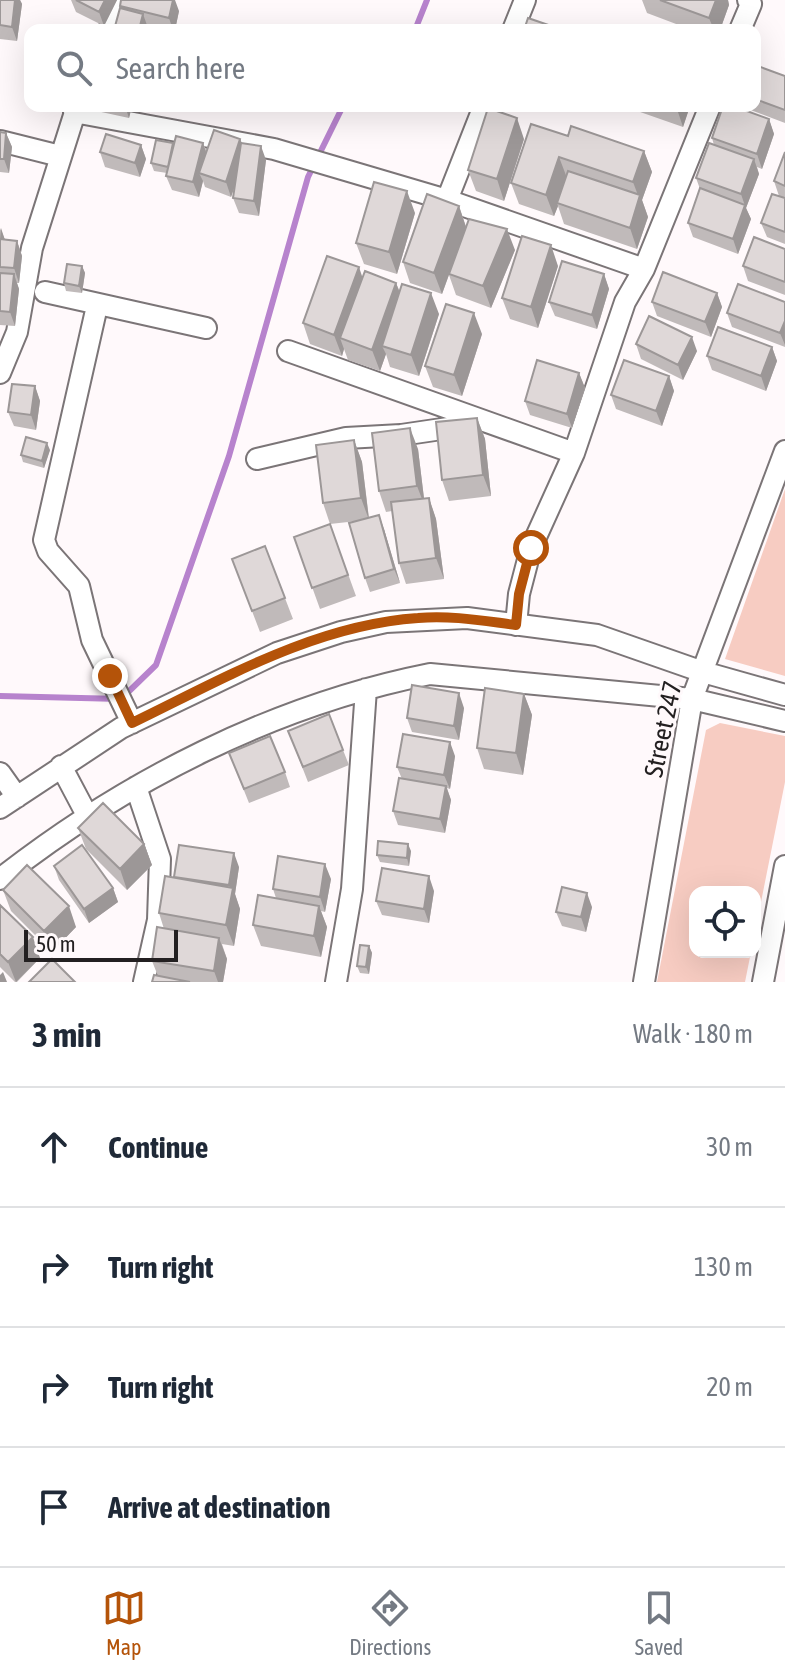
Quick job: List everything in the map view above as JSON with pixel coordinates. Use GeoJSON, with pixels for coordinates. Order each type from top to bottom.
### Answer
{"type":"FeatureCollection","features":[{"type":"Feature","properties":{"kind":"street"},"geometry":{"type":"LineString","coordinates":[[111,24],[121,0]]}},
{"type":"Feature","properties":{"kind":"street"},"geometry":{"type":"LineString","coordinates":[[515,24],[525,0]]}},
{"type":"Feature","properties":{"kind":"street"},"geometry":{"type":"LineString","coordinates":[[743,24],[751,4],[748,0]]}},
{"type":"Feature","properties":{"kind":"street"},"geometry":{"type":"LineString","coordinates":[[0,373],[17,332],[32,248],[75,112]]}},
{"type":"Feature","properties":{"kind":"street"},"geometry":{"type":"LineString","coordinates":[[90,112],[317,162],[447,200],[644,269]]}},
{"type":"Feature","properties":{"kind":"street"},"geometry":{"type":"LineString","coordinates":[[447,200],[482,112]]}},
{"type":"Feature","properties":{"kind":"street"},"geometry":{"type":"LineString","coordinates":[[516,625],[519,594],[531,548],[574,453],[625,302],[644,269],[708,112]]}},
{"type":"Feature","properties":{"kind":"street"},"geometry":{"type":"LineString","coordinates":[[0,141],[60,156]]}},
{"type":"Feature","properties":{"kind":"street"},"geometry":{"type":"LineString","coordinates":[[45,292],[206,328]]}},
{"type":"Feature","properties":{"kind":"street"},"geometry":{"type":"LineString","coordinates":[[97,306],[44,540],[48,551],[79,586],[92,640],[132,723]]}},
{"type":"Feature","properties":{"kind":"street"},"geometry":{"type":"LineString","coordinates":[[288,351],[574,453]]}},
{"type":"Feature","properties":{"kind":"street"},"geometry":{"type":"LineString","coordinates":[[257,459],[346,438],[401,435],[486,422]]}},
{"type":"Feature","properties":{"kind":"street","name":"Street 247"},"geometry":{"type":"LineString","coordinates":[[644,982],[692,699],[785,451]]}},
{"type":"Feature","properties":{"kind":"street"},"geometry":{"type":"LineString","coordinates":[[0,773],[8,802],[132,723],[277,653],[341,632],[420,618],[597,635],[703,672],[785,695]]}},
{"type":"Feature","properties":{"kind":"street"},"geometry":{"type":"LineString","coordinates":[[0,879],[136,787],[225,740],[366,689],[430,674],[692,699],[785,721]]}},
{"type":"Feature","properties":{"kind":"street"},"geometry":{"type":"LineString","coordinates":[[336,982],[352,889],[366,689]]}},
{"type":"Feature","properties":{"kind":"street"},"geometry":{"type":"LineString","coordinates":[[61,766],[88,817]]}},
{"type":"Feature","properties":{"kind":"street"},"geometry":{"type":"LineString","coordinates":[[136,787],[160,859],[158,920],[144,982]]}},
{"type":"Feature","properties":{"kind":"street"},"geometry":{"type":"LineString","coordinates":[[763,982],[778,948],[785,866]]}},
{"type":"Feature","properties":{"kind":"shaded area"},"geometry":{"type":"Polygon","coordinates":[[[785,489],[785,676],[725,659],[785,489]]]}},
{"type":"Feature","properties":{"kind":"shaded area"},"geometry":{"type":"Polygon","coordinates":[[[720,723],[785,736],[785,782],[761,902],[761,886],[689,886],[689,958],[750,958],[745,982],[657,982],[706,730],[720,723]]]}},
{"type":"Feature","properties":{"kind":"building"},"geometry":{"type":"Polygon","coordinates":[[[0,0],[15,0],[12,27],[0,25],[0,0]]]}},
{"type":"Feature","properties":{"kind":"building"},"geometry":{"type":"Polygon","coordinates":[[[76,0],[105,0],[99,12],[76,0]]]}},
{"type":"Feature","properties":{"kind":"building"},"geometry":{"type":"Polygon","coordinates":[[[121,0],[173,0],[169,18],[120,6],[121,0]]]}},
{"type":"Feature","properties":{"kind":"building"},"geometry":{"type":"Polygon","coordinates":[[[660,0],[716,0],[709,18],[660,0]]]}},
{"type":"Feature","properties":{"kind":"building"},"geometry":{"type":"Polygon","coordinates":[[[120,8],[143,14],[140,24],[116,24],[120,8]]]}},
{"type":"Feature","properties":{"kind":"building"},"geometry":{"type":"Polygon","coordinates":[[[528,18],[546,24],[526,24],[528,18]]]}},
{"type":"Feature","properties":{"kind":"building"},"geometry":{"type":"Polygon","coordinates":[[[761,67],[785,76],[785,110],[761,101],[761,67]]]}},
{"type":"Feature","properties":{"kind":"building"},"geometry":{"type":"Polygon","coordinates":[[[487,112],[500,112],[517,118],[497,179],[468,170],[487,112]]]}},
{"type":"Feature","properties":{"kind":"building"},"geometry":{"type":"Polygon","coordinates":[[[721,112],[750,112],[769,119],[757,154],[712,138],[721,112]]]}},
{"type":"Feature","properties":{"kind":"building"},"geometry":{"type":"Polygon","coordinates":[[[531,124],[568,136],[571,126],[644,151],[633,182],[559,157],[546,195],[511,183],[531,124]]]}},
{"type":"Feature","properties":{"kind":"building"},"geometry":{"type":"Polygon","coordinates":[[[214,130],[240,139],[226,182],[199,173],[214,130]]]}},
{"type":"Feature","properties":{"kind":"building"},"geometry":{"type":"Polygon","coordinates":[[[0,132],[6,133],[4,159],[0,159],[0,132]]]}},
{"type":"Feature","properties":{"kind":"building"},"geometry":{"type":"Polygon","coordinates":[[[106,134],[141,145],[135,163],[100,152],[106,134]]]}},
{"type":"Feature","properties":{"kind":"building"},"geometry":{"type":"Polygon","coordinates":[[[176,136],[203,143],[193,182],[166,176],[176,136]]]}},
{"type":"Feature","properties":{"kind":"building"},"geometry":{"type":"Polygon","coordinates":[[[156,140],[173,143],[168,167],[151,163],[156,140]]]}},
{"type":"Feature","properties":{"kind":"building"},"geometry":{"type":"Polygon","coordinates":[[[241,143],[261,146],[254,201],[233,198],[241,143]]]}},
{"type":"Feature","properties":{"kind":"building"},"geometry":{"type":"Polygon","coordinates":[[[709,143],[754,159],[741,194],[696,178],[709,143]]]}},
{"type":"Feature","properties":{"kind":"building"},"geometry":{"type":"Polygon","coordinates":[[[785,152],[785,186],[774,181],[785,152]]]}},
{"type":"Feature","properties":{"kind":"building"},"geometry":{"type":"Polygon","coordinates":[[[568,171],[640,195],[630,228],[557,203],[568,171]]]}},
{"type":"Feature","properties":{"kind":"building"},"geometry":{"type":"Polygon","coordinates":[[[374,182],[407,191],[389,252],[356,243],[374,182]]]}},
{"type":"Feature","properties":{"kind":"building"},"geometry":{"type":"Polygon","coordinates":[[[700,188],[745,205],[733,239],[688,223],[700,188]]]}},
{"type":"Feature","properties":{"kind":"building"},"geometry":{"type":"Polygon","coordinates":[[[427,194],[459,206],[434,273],[403,262],[427,194]]]}},
{"type":"Feature","properties":{"kind":"building"},"geometry":{"type":"Polygon","coordinates":[[[772,194],[785,198],[785,232],[761,223],[772,194]]]}},
{"type":"Feature","properties":{"kind":"building"},"geometry":{"type":"Polygon","coordinates":[[[469,219],[507,229],[483,286],[449,274],[469,219]]]}},
{"type":"Feature","properties":{"kind":"building"},"geometry":{"type":"Polygon","coordinates":[[[522,236],[551,245],[531,307],[502,298],[522,236]]]}},
{"type":"Feature","properties":{"kind":"building"},"geometry":{"type":"Polygon","coordinates":[[[754,237],[785,249],[785,282],[743,266],[754,237]]]}},
{"type":"Feature","properties":{"kind":"building"},"geometry":{"type":"Polygon","coordinates":[[[0,239],[17,241],[14,268],[0,267],[0,239]]]}},
{"type":"Feature","properties":{"kind":"building"},"geometry":{"type":"Polygon","coordinates":[[[327,256],[359,267],[334,335],[303,323],[327,256]]]}},
{"type":"Feature","properties":{"kind":"building"},"geometry":{"type":"Polygon","coordinates":[[[562,261],[604,274],[592,315],[549,302],[562,261]]]}},
{"type":"Feature","properties":{"kind":"building"},"geometry":{"type":"Polygon","coordinates":[[[67,264],[82,266],[79,286],[64,283],[67,264]]]}},
{"type":"Feature","properties":{"kind":"building"},"geometry":{"type":"Polygon","coordinates":[[[365,271],[396,283],[372,350],[340,338],[365,271]]]}},
{"type":"Feature","properties":{"kind":"building"},"geometry":{"type":"Polygon","coordinates":[[[663,272],[717,293],[705,322],[652,302],[663,272]]]}},
{"type":"Feature","properties":{"kind":"building"},"geometry":{"type":"Polygon","coordinates":[[[0,273],[14,274],[10,312],[0,311],[0,273]]]}},
{"type":"Feature","properties":{"kind":"building"},"geometry":{"type":"Polygon","coordinates":[[[402,284],[431,293],[411,355],[382,346],[402,284]]]}},
{"type":"Feature","properties":{"kind":"building"},"geometry":{"type":"Polygon","coordinates":[[[738,284],[785,302],[785,321],[780,333],[727,313],[738,284]]]}},
{"type":"Feature","properties":{"kind":"building"},"geometry":{"type":"Polygon","coordinates":[[[446,304],[474,313],[454,375],[425,366],[446,304]]]}},
{"type":"Feature","properties":{"kind":"building"},"geometry":{"type":"Polygon","coordinates":[[[649,316],[692,337],[678,365],[636,344],[649,316]]]}},
{"type":"Feature","properties":{"kind":"building"},"geometry":{"type":"Polygon","coordinates":[[[718,327],[772,347],[761,376],[707,356],[718,327]]]}},
{"type":"Feature","properties":{"kind":"building"},"geometry":{"type":"Polygon","coordinates":[[[537,360],[579,373],[567,414],[525,401],[537,360]]]}},
{"type":"Feature","properties":{"kind":"building"},"geometry":{"type":"Polygon","coordinates":[[[624,360],[669,376],[656,411],[611,395],[624,360]]]}},
{"type":"Feature","properties":{"kind":"building"},"geometry":{"type":"Polygon","coordinates":[[[12,384],[35,386],[31,415],[8,412],[12,384]]]}},
{"type":"Feature","properties":{"kind":"building"},"geometry":{"type":"Polygon","coordinates":[[[477,418],[483,475],[442,480],[436,422],[477,418]]]}},
{"type":"Feature","properties":{"kind":"building"},"geometry":{"type":"Polygon","coordinates":[[[410,428],[417,486],[379,491],[372,433],[410,428]]]}},
{"type":"Feature","properties":{"kind":"building"},"geometry":{"type":"Polygon","coordinates":[[[26,437],[47,443],[42,461],[21,455],[26,437]]]}},
{"type":"Feature","properties":{"kind":"building"},"geometry":{"type":"Polygon","coordinates":[[[354,440],[361,498],[323,503],[316,445],[354,440]]]}},
{"type":"Feature","properties":{"kind":"building"},"geometry":{"type":"Polygon","coordinates":[[[429,498],[436,558],[399,563],[391,502],[429,498]]]}},
{"type":"Feature","properties":{"kind":"building"},"geometry":{"type":"Polygon","coordinates":[[[379,515],[394,569],[365,578],[349,523],[379,515]]]}},
{"type":"Feature","properties":{"kind":"building"},"geometry":{"type":"Polygon","coordinates":[[[330,524],[348,575],[312,588],[294,537],[330,524]]]}},
{"type":"Feature","properties":{"kind":"building"},"geometry":{"type":"Polygon","coordinates":[[[265,546],[285,598],[252,611],[232,559],[265,546]]]}},
{"type":"Feature","properties":{"kind":"building"},"geometry":{"type":"Polygon","coordinates":[[[412,685],[459,693],[454,726],[407,718],[412,685]]]}},
{"type":"Feature","properties":{"kind":"building"},"geometry":{"type":"Polygon","coordinates":[[[485,688],[524,694],[516,753],[477,748],[485,688]]]}},
{"type":"Feature","properties":{"kind":"building"},"geometry":{"type":"Polygon","coordinates":[[[329,714],[343,750],[303,767],[288,731],[329,714]]]}},
{"type":"Feature","properties":{"kind":"building"},"geometry":{"type":"Polygon","coordinates":[[[403,734],[450,742],[444,775],[397,767],[403,734]]]}},
{"type":"Feature","properties":{"kind":"building"},"geometry":{"type":"Polygon","coordinates":[[[270,736],[285,772],[244,789],[229,753],[270,736]]]}},
{"type":"Feature","properties":{"kind":"building"},"geometry":{"type":"Polygon","coordinates":[[[399,778],[446,786],[440,819],[393,811],[399,778]]]}},
{"type":"Feature","properties":{"kind":"building"},"geometry":{"type":"Polygon","coordinates":[[[103,803],[144,844],[120,869],[78,828],[103,803]]]}},
{"type":"Feature","properties":{"kind":"building"},"geometry":{"type":"Polygon","coordinates":[[[378,841],[408,844],[407,858],[377,855],[378,841]]]}},
{"type":"Feature","properties":{"kind":"building"},"geometry":{"type":"Polygon","coordinates":[[[82,845],[113,888],[84,909],[54,866],[82,845]]]}},
{"type":"Feature","properties":{"kind":"building"},"geometry":{"type":"Polygon","coordinates":[[[179,845],[234,853],[229,885],[174,877],[179,845]]]}},
{"type":"Feature","properties":{"kind":"building"},"geometry":{"type":"Polygon","coordinates":[[[278,856],[325,864],[320,897],[273,889],[278,856]]]}},
{"type":"Feature","properties":{"kind":"building"},"geometry":{"type":"Polygon","coordinates":[[[27,865],[69,906],[44,931],[3,890],[27,865]]]}},
{"type":"Feature","properties":{"kind":"building"},"geometry":{"type":"Polygon","coordinates":[[[382,868],[429,876],[424,909],[376,901],[382,868]]]}},
{"type":"Feature","properties":{"kind":"building"},"geometry":{"type":"Polygon","coordinates":[[[165,876],[233,888],[226,925],[159,913],[165,876]]]}},
{"type":"Feature","properties":{"kind":"building"},"geometry":{"type":"Polygon","coordinates":[[[562,887],[587,893],[581,917],[556,912],[562,887]]]}},
{"type":"Feature","properties":{"kind":"building"},"geometry":{"type":"Polygon","coordinates":[[[258,895],[319,906],[314,936],[253,925],[258,895]]]}},
{"type":"Feature","properties":{"kind":"building"},"geometry":{"type":"Polygon","coordinates":[[[0,905],[33,937],[8,962],[0,954],[0,905]]]}},
{"type":"Feature","properties":{"kind":"building"},"geometry":{"type":"Polygon","coordinates":[[[157,927],[219,938],[214,971],[152,961],[157,927]]]}},
{"type":"Feature","properties":{"kind":"building"},"geometry":{"type":"Polygon","coordinates":[[[360,945],[369,946],[366,967],[357,966],[360,945]]]}},
{"type":"Feature","properties":{"kind":"building"},"geometry":{"type":"Polygon","coordinates":[[[52,959],[75,982],[29,982],[52,959]]]}},
{"type":"Feature","properties":{"kind":"building"},"geometry":{"type":"Polygon","coordinates":[[[154,975],[190,982],[152,982],[154,975]]]}},
{"type":"Feature","properties":{"kind":"waterway"},"geometry":{"type":"LineString","coordinates":[[417,24],[427,0]]}},
{"type":"Feature","properties":{"kind":"waterway"},"geometry":{"type":"LineString","coordinates":[[0,696],[121,699],[156,665],[229,456],[308,177],[340,112]]}},
{"type":"Feature","properties":{"kind":"route"},"geometry":{"type":"LineString","coordinates":[[110,676],[132,723],[277,653],[341,632],[420,618],[467,618],[516,625],[519,594],[531,548]]}}]}
